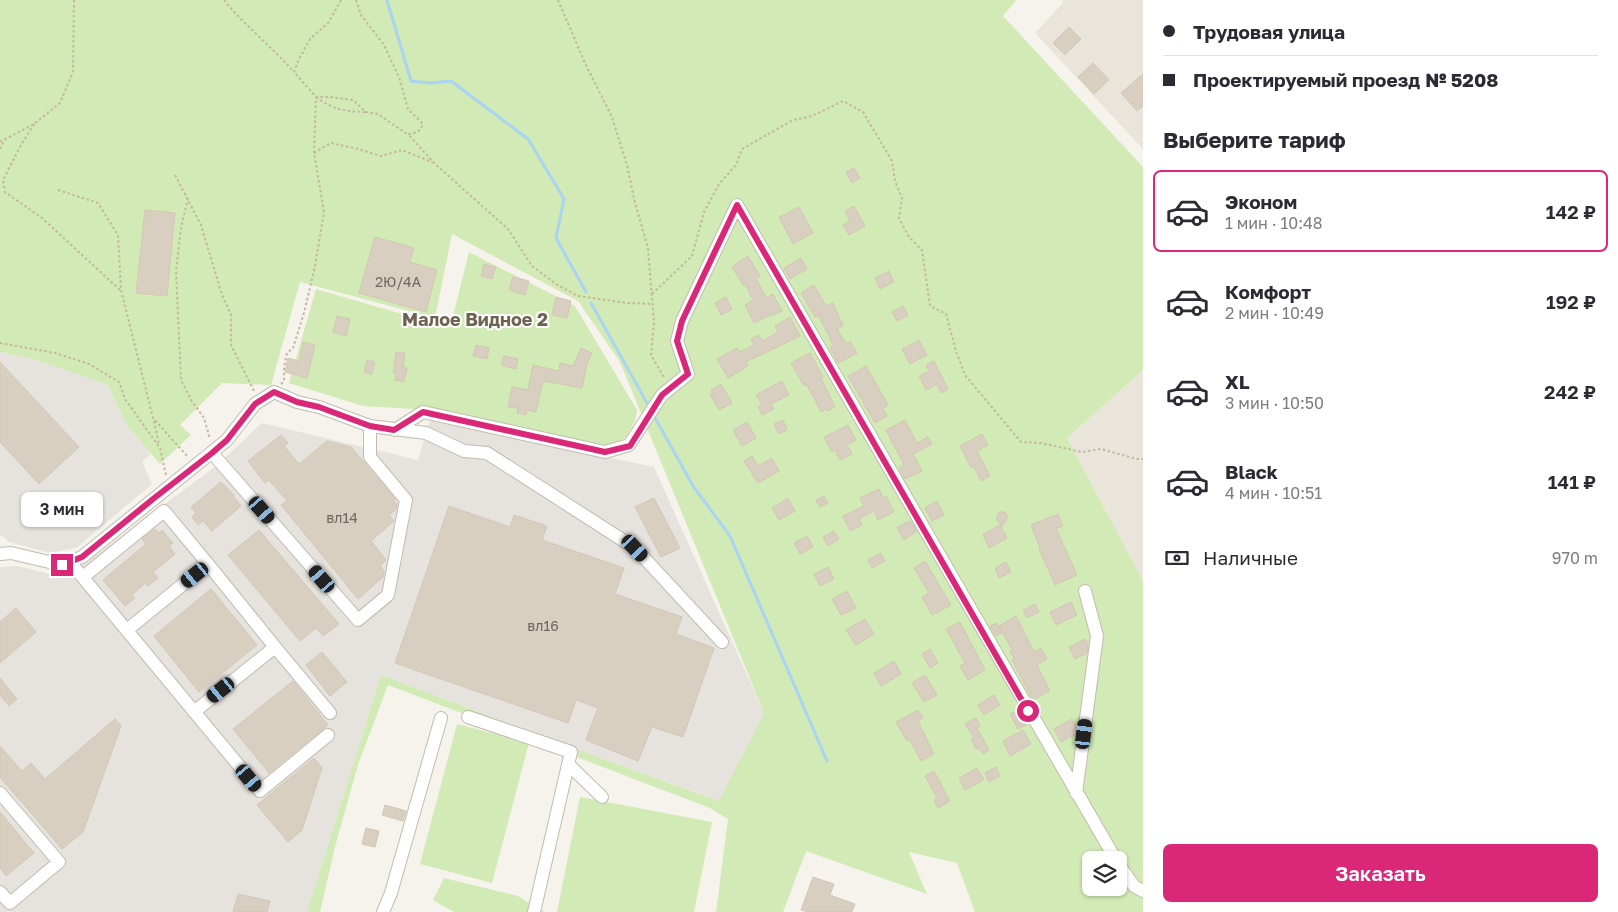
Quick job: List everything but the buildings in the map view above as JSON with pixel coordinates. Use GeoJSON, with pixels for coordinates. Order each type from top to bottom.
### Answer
{"type":"FeatureCollection","features":[{"type":"Feature","properties":{"kind":"street"},"geometry":{"type":"LineString","coordinates":[[394,430],[423,412],[605,452],[630,446],[662,395],[688,374],[677,341],[682,321],[737,205],[1111,851]]}},
{"type":"Feature","properties":{"kind":"street"},"geometry":{"type":"LineString","coordinates":[[0,554],[11,553],[62,565],[82,557],[212,453],[227,440],[255,404],[274,392],[297,402],[319,407],[370,426],[426,434],[464,451],[487,454],[635,548],[722,642]]}},
{"type":"Feature","properties":{"kind":"street"},"geometry":{"type":"LineString","coordinates":[[212,453],[358,620],[388,595],[406,500],[370,457],[370,426]]}},
{"type":"Feature","properties":{"kind":"street"},"geometry":{"type":"LineString","coordinates":[[83,577],[164,511],[330,713]]}},
{"type":"Feature","properties":{"kind":"street"},"geometry":{"type":"LineString","coordinates":[[70,562],[260,792],[328,735]]}},
{"type":"Feature","properties":{"kind":"street"},"geometry":{"type":"LineString","coordinates":[[127,630],[208,564]]}},
{"type":"Feature","properties":{"kind":"street"},"geometry":{"type":"LineString","coordinates":[[1076,792],[1096,636],[1085,591]]}},
{"type":"Feature","properties":{"kind":"street"},"geometry":{"type":"LineString","coordinates":[[194,712],[275,647]]}},
{"type":"Feature","properties":{"kind":"street"},"geometry":{"type":"LineString","coordinates":[[383,912],[441,718]]}},
{"type":"Feature","properties":{"kind":"street"},"geometry":{"type":"LineString","coordinates":[[468,718],[571,752],[534,912]]}},
{"type":"Feature","properties":{"kind":"street"},"geometry":{"type":"LineString","coordinates":[[568,764],[602,797]]}},
{"type":"Feature","properties":{"kind":"street"},"geometry":{"type":"LineString","coordinates":[[0,793],[59,862],[10,903],[0,892]]}},
{"type":"Feature","properties":{"kind":"street"},"geometry":{"type":"LineString","coordinates":[[1127,876],[1134,886],[1143,891]]}},
{"type":"Feature","properties":{"kind":"path"},"geometry":{"type":"LineString","coordinates":[[0,142],[34,124],[60,103],[73,72],[74,0]]}},
{"type":"Feature","properties":{"kind":"path"},"geometry":{"type":"LineString","coordinates":[[224,0],[234,13],[261,38],[316,97],[329,106],[346,111],[378,114],[408,134],[434,163],[508,230],[532,266],[556,284],[578,296],[627,303],[652,304]]}},
{"type":"Feature","properties":{"kind":"path"},"geometry":{"type":"LineString","coordinates":[[294,72],[310,39],[329,22],[341,0]]}},
{"type":"Feature","properties":{"kind":"path"},"geometry":{"type":"LineString","coordinates":[[356,0],[361,15],[384,45],[399,77],[408,110],[423,124],[421,130],[408,134]]}},
{"type":"Feature","properties":{"kind":"path"},"geometry":{"type":"LineString","coordinates":[[558,0],[614,125],[627,165],[635,203],[648,248],[654,323],[651,355],[667,382],[662,395]]}},
{"type":"Feature","properties":{"kind":"path"},"geometry":{"type":"LineString","coordinates":[[316,97],[353,100],[366,112]]}},
{"type":"Feature","properties":{"kind":"path"},"geometry":{"type":"LineString","coordinates":[[274,392],[284,381],[287,353],[293,348],[304,313],[316,266],[324,212],[314,152],[316,97]]}},
{"type":"Feature","properties":{"kind":"path"},"geometry":{"type":"LineString","coordinates":[[652,294],[692,256],[704,212],[719,184],[736,165],[742,149],[793,120],[812,116],[843,101],[863,112],[892,161],[895,182],[902,198],[899,218],[909,236],[922,250],[930,306],[946,314],[965,375],[1021,442],[1041,443],[1082,452],[1101,448],[1137,459],[1143,459]]}},
{"type":"Feature","properties":{"kind":"path"},"geometry":{"type":"LineString","coordinates":[[34,124],[3,180],[5,192],[42,218],[120,290]]}},
{"type":"Feature","properties":{"kind":"path"},"geometry":{"type":"LineString","coordinates":[[0,149],[5,140]]}},
{"type":"Feature","properties":{"kind":"path"},"geometry":{"type":"LineString","coordinates":[[314,152],[331,143],[381,156],[402,150],[434,163]]}},
{"type":"Feature","properties":{"kind":"path"},"geometry":{"type":"LineString","coordinates":[[175,175],[201,225],[222,295],[232,315],[231,345],[256,394],[255,404]]}},
{"type":"Feature","properties":{"kind":"path"},"geometry":{"type":"LineString","coordinates":[[58,190],[98,203],[118,235],[120,290],[153,418],[168,487]]}},
{"type":"Feature","properties":{"kind":"path"},"geometry":{"type":"LineString","coordinates":[[188,198],[181,228],[176,270],[181,380],[191,400],[204,418],[212,453]]}},
{"type":"Feature","properties":{"kind":"path"},"geometry":{"type":"LineString","coordinates":[[0,343],[55,353],[89,364],[119,382],[125,399],[160,448]]}},
{"type":"Feature","properties":{"kind":"path"},"geometry":{"type":"LineString","coordinates":[[153,418],[196,466]]}},
{"type":"Feature","properties":{"kind":"shaded area"},"geometry":{"type":"Polygon","coordinates":[[[1062,0],[1143,0],[1143,149],[1035,33],[1063,3],[1062,0]]]}},
{"type":"Feature","properties":{"kind":"shaded area"},"geometry":{"type":"Polygon","coordinates":[[[0,352],[37,360],[108,385],[127,426],[151,454],[142,462],[152,484],[76,548],[50,553],[9,542],[2,535],[0,536],[0,352]]]}},
{"type":"Feature","properties":{"kind":"shaded area"},"geometry":{"type":"Polygon","coordinates":[[[1143,370],[1143,581],[1067,438],[1143,370]]]}},
{"type":"Feature","properties":{"kind":"shaded area"},"geometry":{"type":"Polygon","coordinates":[[[430,420],[654,467],[764,713],[720,801],[381,675],[307,912],[0,912],[0,567],[18,566],[65,578],[216,466],[262,423],[418,460],[430,420]]]}},
{"type":"Feature","properties":{"kind":"green space"},"geometry":{"type":"Polygon","coordinates":[[[0,0],[1016,0],[1003,16],[1143,167],[1143,370],[1067,438],[1143,581],[1143,912],[975,912],[957,863],[909,852],[927,894],[806,851],[783,912],[716,912],[728,819],[710,808],[388,685],[358,765],[335,847],[320,912],[307,912],[381,675],[719,801],[764,713],[620,362],[578,301],[452,234],[435,318],[300,282],[271,385],[222,383],[180,425],[191,435],[160,464],[127,426],[108,385],[37,360],[0,352],[0,0]]]}},
{"type":"Feature","properties":{"kind":"green space"},"geometry":{"type":"Polygon","coordinates":[[[469,252],[575,306],[637,410],[635,421],[626,437],[609,446],[567,441],[431,410],[363,406],[289,383],[316,289],[450,328],[469,252]]]}},
{"type":"Feature","properties":{"kind":"green space"},"geometry":{"type":"Polygon","coordinates":[[[457,724],[529,743],[492,883],[420,864],[457,724]]]}},
{"type":"Feature","properties":{"kind":"green space"},"geometry":{"type":"Polygon","coordinates":[[[580,797],[712,822],[694,912],[557,912],[580,797]]]}},
{"type":"Feature","properties":{"kind":"green space"},"geometry":{"type":"Polygon","coordinates":[[[444,878],[518,896],[544,912],[454,912],[433,900],[444,878]]]}},
{"type":"Feature","properties":{"kind":"waterway"},"geometry":{"type":"LineString","coordinates":[[387,0],[411,81],[430,83],[451,81],[528,139],[564,199],[556,238],[586,292]]}},
{"type":"Feature","properties":{"kind":"waterway"},"geometry":{"type":"LineString","coordinates":[[591,303],[647,403]]}},
{"type":"Feature","properties":{"kind":"waterway"},"geometry":{"type":"LineString","coordinates":[[654,416],[693,486],[730,536],[827,761]]}},
{"type":"Feature","properties":{"kind":"district","name":"Малое Видное 2"},"geometry":{"type":"Point","coordinates":[475,320]}},
{"type":"Feature","properties":{"kind":"route"},"geometry":{"type":"LineString","coordinates":[[62,565],[82,557],[212,453],[227,440],[255,404],[274,392],[297,402],[319,407],[370,426],[394,430],[423,412],[605,452],[630,446],[662,395],[688,374],[677,341],[682,321],[737,205],[1028,711]]}}]}
